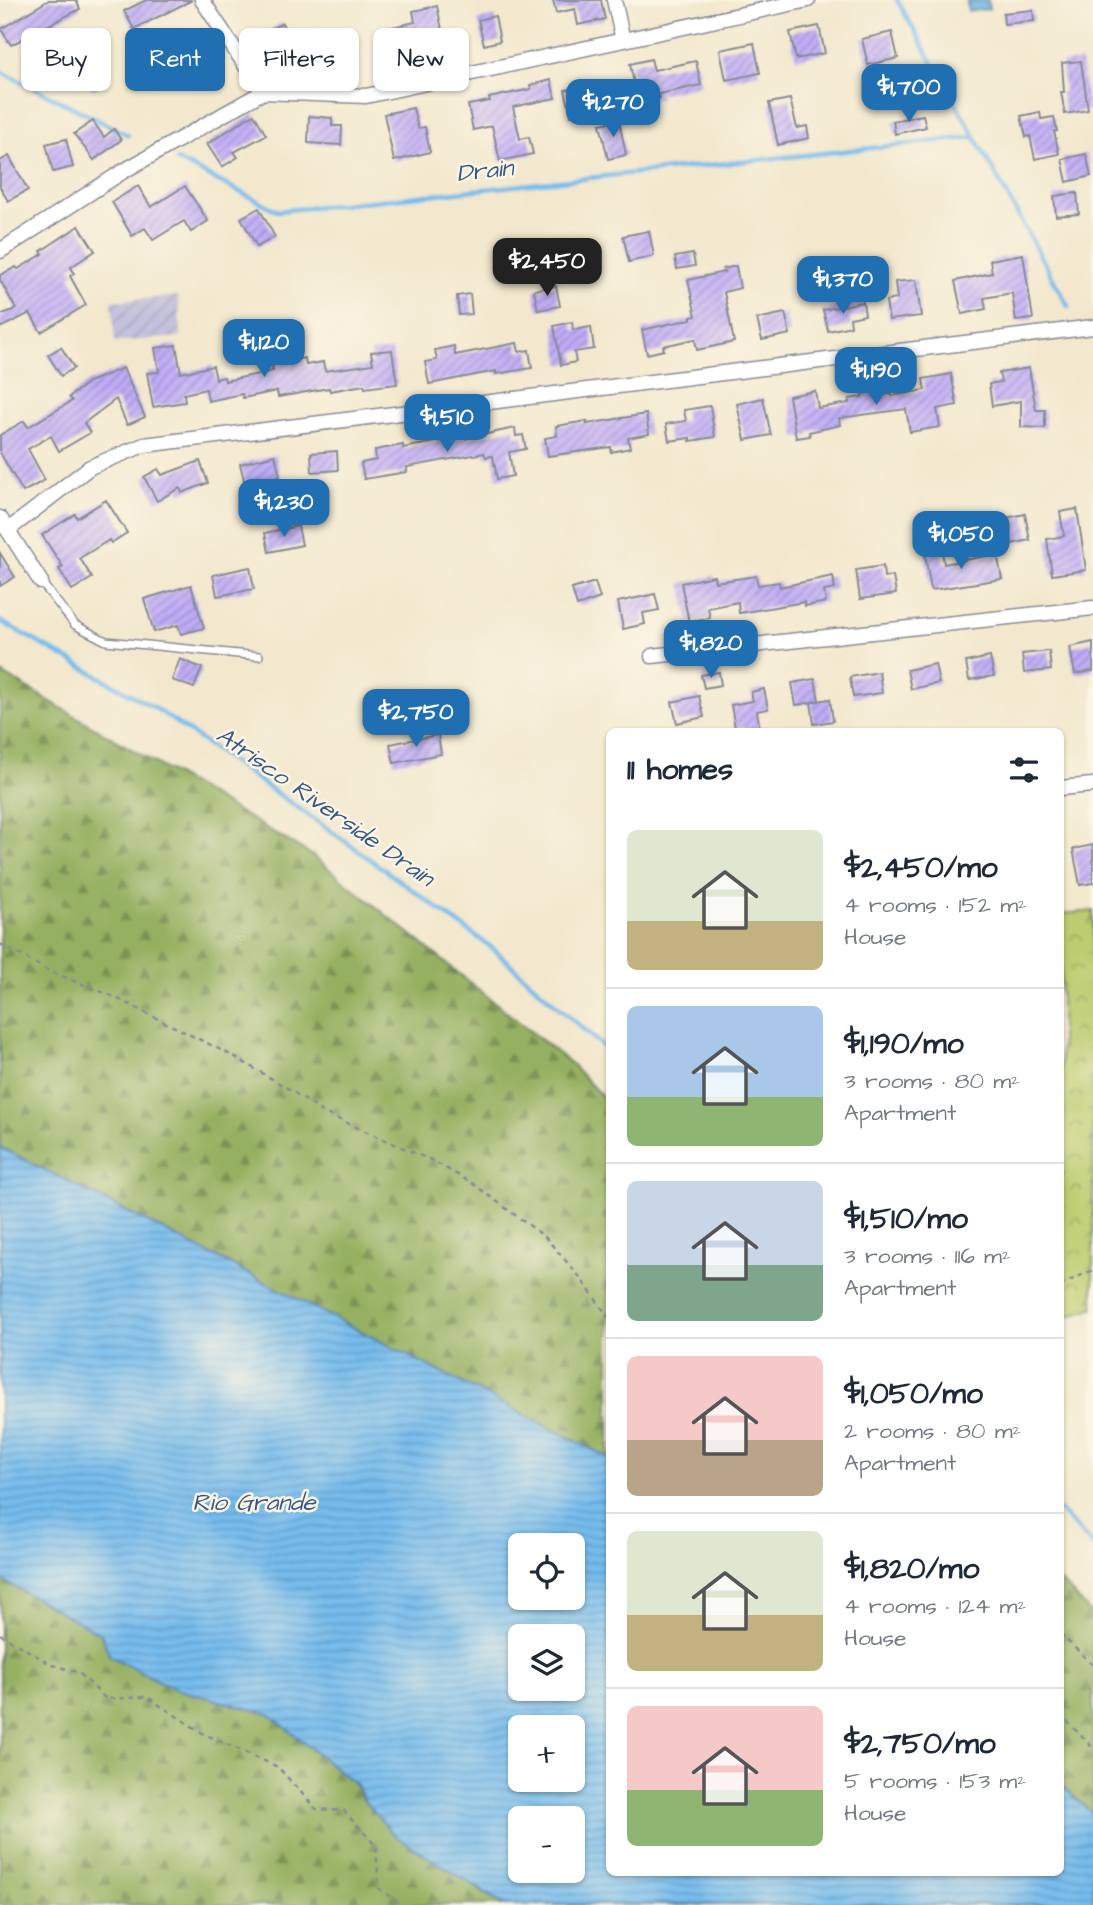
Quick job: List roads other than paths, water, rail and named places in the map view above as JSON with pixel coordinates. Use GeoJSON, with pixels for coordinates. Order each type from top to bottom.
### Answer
{"type":"FeatureCollection","features":[{"type":"Feature","properties":{"kind":"street"},"geometry":{"type":"LineString","coordinates":[[202,0],[263,92]]}},
{"type":"Feature","properties":{"kind":"street"},"geometry":{"type":"LineString","coordinates":[[614,0],[623,40]]}},
{"type":"Feature","properties":{"kind":"street"},"geometry":{"type":"LineString","coordinates":[[0,251],[122,172],[263,92],[366,96],[808,0]]}},
{"type":"Feature","properties":{"kind":"street"},"geometry":{"type":"LineString","coordinates":[[41,582],[4,524],[90,467],[144,445],[1093,327]]}},
{"type":"Feature","properties":{"kind":"street"},"geometry":{"type":"LineString","coordinates":[[652,656],[1093,608]]}},
{"type":"Feature","properties":{"kind":"street"},"geometry":{"type":"LineString","coordinates":[[1064,788],[1093,785]]}},
{"type":"Feature","properties":{"kind":"lane"},"geometry":{"type":"LineString","coordinates":[[41,582],[75,625],[106,641],[259,656]]}},
{"type":"Feature","properties":{"kind":"water"},"geometry":{"type":"Polygon","coordinates":[[[988,0],[989,9],[968,11],[967,1],[988,0]]]}},
{"type":"Feature","properties":{"kind":"water","name":"Rio Grande"},"geometry":{"type":"Polygon","coordinates":[[[0,1147],[606,1456],[606,1876],[1064,1876],[1064,1788],[1093,1814],[1093,1905],[505,1905],[395,1836],[365,1802],[356,1785],[269,1714],[175,1689],[110,1656],[101,1634],[0,1579],[0,1147]]]}},
{"type":"Feature","properties":{"kind":"waterway"},"geometry":{"type":"LineString","coordinates":[[897,0],[1068,306]]}},
{"type":"Feature","properties":{"kind":"waterway","name":"Drain"},"geometry":{"type":"LineString","coordinates":[[0,71],[128,135]]}},
{"type":"Feature","properties":{"kind":"waterway","name":"Drain"},"geometry":{"type":"LineString","coordinates":[[177,160],[278,211],[975,137]]}},
{"type":"Feature","properties":{"kind":"waterway","name":"Atrisco Riverside Drain"},"geometry":{"type":"LineString","coordinates":[[0,621],[155,708],[331,831],[491,947],[606,1049]]}},
{"type":"Feature","properties":{"kind":"waterway","name":"Atrisco Riverside Drain"},"geometry":{"type":"LineString","coordinates":[[1064,1515],[1093,1545]]}}]}
